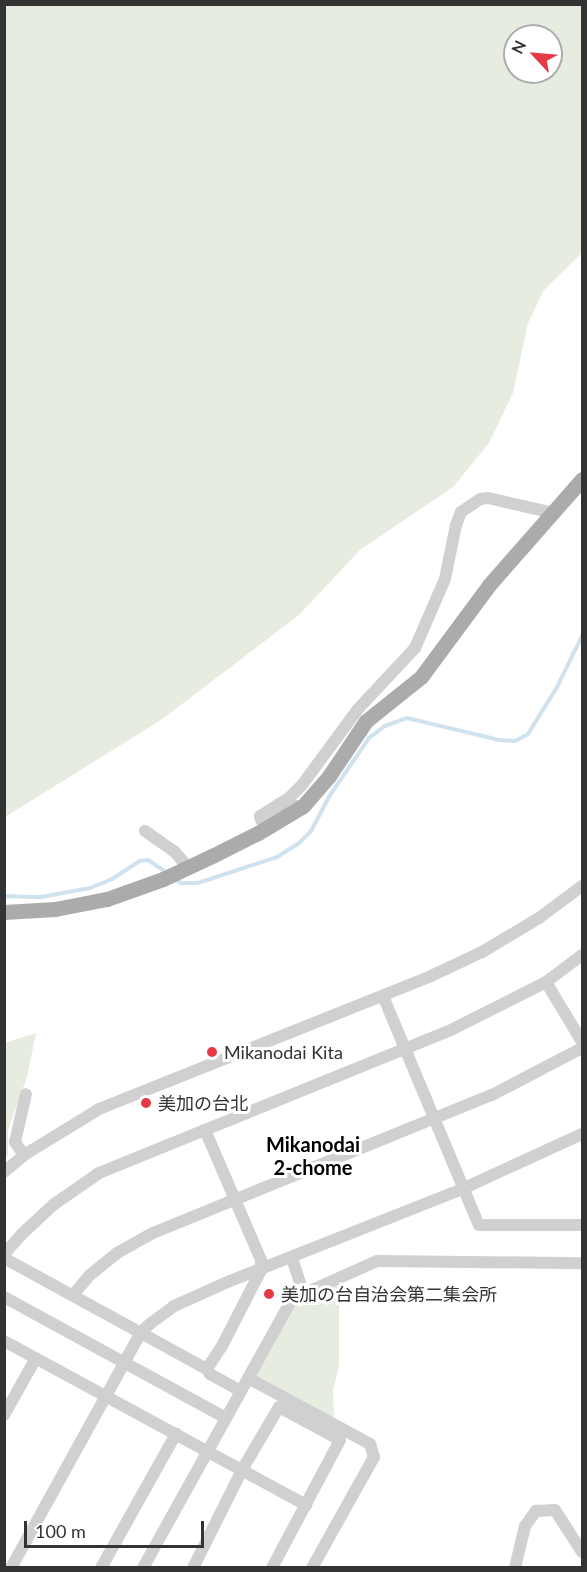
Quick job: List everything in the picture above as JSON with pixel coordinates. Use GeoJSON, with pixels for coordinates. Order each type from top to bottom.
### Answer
{"type":"FeatureCollection","features":[{"type":"Feature","properties":{"kind":"main road"},"geometry":{"type":"LineString","coordinates":[[4,912],[55,909],[106,899],[176,873],[258,833],[303,806],[329,776],[366,721],[421,678],[489,585],[524,542],[554,513],[582,480]]}},
{"type":"Feature","properties":{"kind":"street"},"geometry":{"type":"LineString","coordinates":[[303,806],[289,807],[261,820],[260,816],[289,798],[302,785],[358,709],[416,648],[445,579],[456,525],[461,512],[480,499],[488,498],[554,513]]}},
{"type":"Feature","properties":{"kind":"street"},"geometry":{"type":"LineString","coordinates":[[145,831],[174,851],[176,873]]}},
{"type":"Feature","properties":{"kind":"street"},"geometry":{"type":"LineString","coordinates":[[4,1172],[24,1155],[99,1109],[383,996],[482,952],[538,918],[582,886]]}},
{"type":"Feature","properties":{"kind":"street"},"geometry":{"type":"LineString","coordinates":[[241,1391],[210,1374],[207,1369],[4,1256],[22,1234],[53,1206],[99,1173],[453,1029],[546,982],[582,955]]}},
{"type":"Feature","properties":{"kind":"street"},"geometry":{"type":"LineString","coordinates":[[546,982],[582,1042]]}},
{"type":"Feature","properties":{"kind":"street"},"geometry":{"type":"LineString","coordinates":[[383,996],[479,1225],[582,1225]]}},
{"type":"Feature","properties":{"kind":"street"},"geometry":{"type":"LineString","coordinates":[[73,1295],[90,1275],[134,1243],[234,1198],[511,1086],[582,1048]]}},
{"type":"Feature","properties":{"kind":"street"},"geometry":{"type":"LineString","coordinates":[[24,1155],[15,1142],[27,1094]]}},
{"type":"Feature","properties":{"kind":"street"},"geometry":{"type":"LineString","coordinates":[[205,1130],[261,1260],[261,1270],[222,1346],[207,1369]]}},
{"type":"Feature","properties":{"kind":"street"},"geometry":{"type":"LineString","coordinates":[[11,1568],[141,1332],[174,1306],[462,1189],[582,1134]]}},
{"type":"Feature","properties":{"kind":"street"},"geometry":{"type":"LineString","coordinates":[[292,1258],[304,1293]]}},
{"type":"Feature","properties":{"kind":"street"},"geometry":{"type":"LineString","coordinates":[[143,1568],[292,1299],[377,1261],[582,1263]]}},
{"type":"Feature","properties":{"kind":"street"},"geometry":{"type":"LineString","coordinates":[[4,1297],[226,1418]]}},
{"type":"Feature","properties":{"kind":"street"},"geometry":{"type":"LineString","coordinates":[[4,1341],[106,1394],[306,1505]]}},
{"type":"Feature","properties":{"kind":"street"},"geometry":{"type":"LineString","coordinates":[[4,1415],[36,1358]]}},
{"type":"Feature","properties":{"kind":"street"},"geometry":{"type":"LineString","coordinates":[[248,1378],[370,1444],[374,1457],[312,1568]]}},
{"type":"Feature","properties":{"kind":"street"},"geometry":{"type":"LineString","coordinates":[[193,1568],[242,1470],[279,1407],[340,1440],[272,1568]]}},
{"type":"Feature","properties":{"kind":"street"},"geometry":{"type":"LineString","coordinates":[[101,1568],[176,1434]]}},
{"type":"Feature","properties":{"kind":"street"},"geometry":{"type":"LineString","coordinates":[[515,1568],[525,1526],[536,1511],[555,1510],[582,1552]]}},
{"type":"Feature","properties":{"kind":"shaded area"},"geometry":{"type":"Polygon","coordinates":[[[4,5],[582,5],[582,253],[544,290],[528,323],[513,393],[489,443],[453,487],[360,550],[299,615],[161,720],[5,817],[4,5]]]}},
{"type":"Feature","properties":{"kind":"shaded area"},"geometry":{"type":"Polygon","coordinates":[[[36,1033],[27,1077],[8,1130],[8,1155],[5,1158],[5,1043],[36,1033]]]}},
{"type":"Feature","properties":{"kind":"shaded area"},"geometry":{"type":"Polygon","coordinates":[[[339,1283],[339,1365],[333,1391],[334,1420],[257,1378],[256,1372],[295,1301],[339,1283]]]}},
{"type":"Feature","properties":{"kind":"waterway"},"geometry":{"type":"LineString","coordinates":[[174,878],[181,883],[198,883],[277,857],[299,843],[311,831],[330,795],[369,738],[385,726],[407,718],[499,740],[515,741],[528,734],[557,687],[582,636]]}},
{"type":"Feature","properties":{"kind":"waterway"},"geometry":{"type":"LineString","coordinates":[[4,896],[41,897],[90,888],[112,879],[140,861],[148,860],[166,872]]}},
{"type":"Feature","properties":{"kind":"place","name":"Mikanodai Kita"},"geometry":{"type":"Point","coordinates":[212,1052]}},
{"type":"Feature","properties":{"kind":"place","name":"美加の台北"},"geometry":{"type":"Point","coordinates":[146,1103]}},
{"type":"Feature","properties":{"kind":"place","name":"美加の台自治会第二集会所"},"geometry":{"type":"Point","coordinates":[269,1294]}},
{"type":"Feature","properties":{"kind":"district","name":"Mikanodai 2-chome"},"geometry":{"type":"Point","coordinates":[313,1156]}}]}
